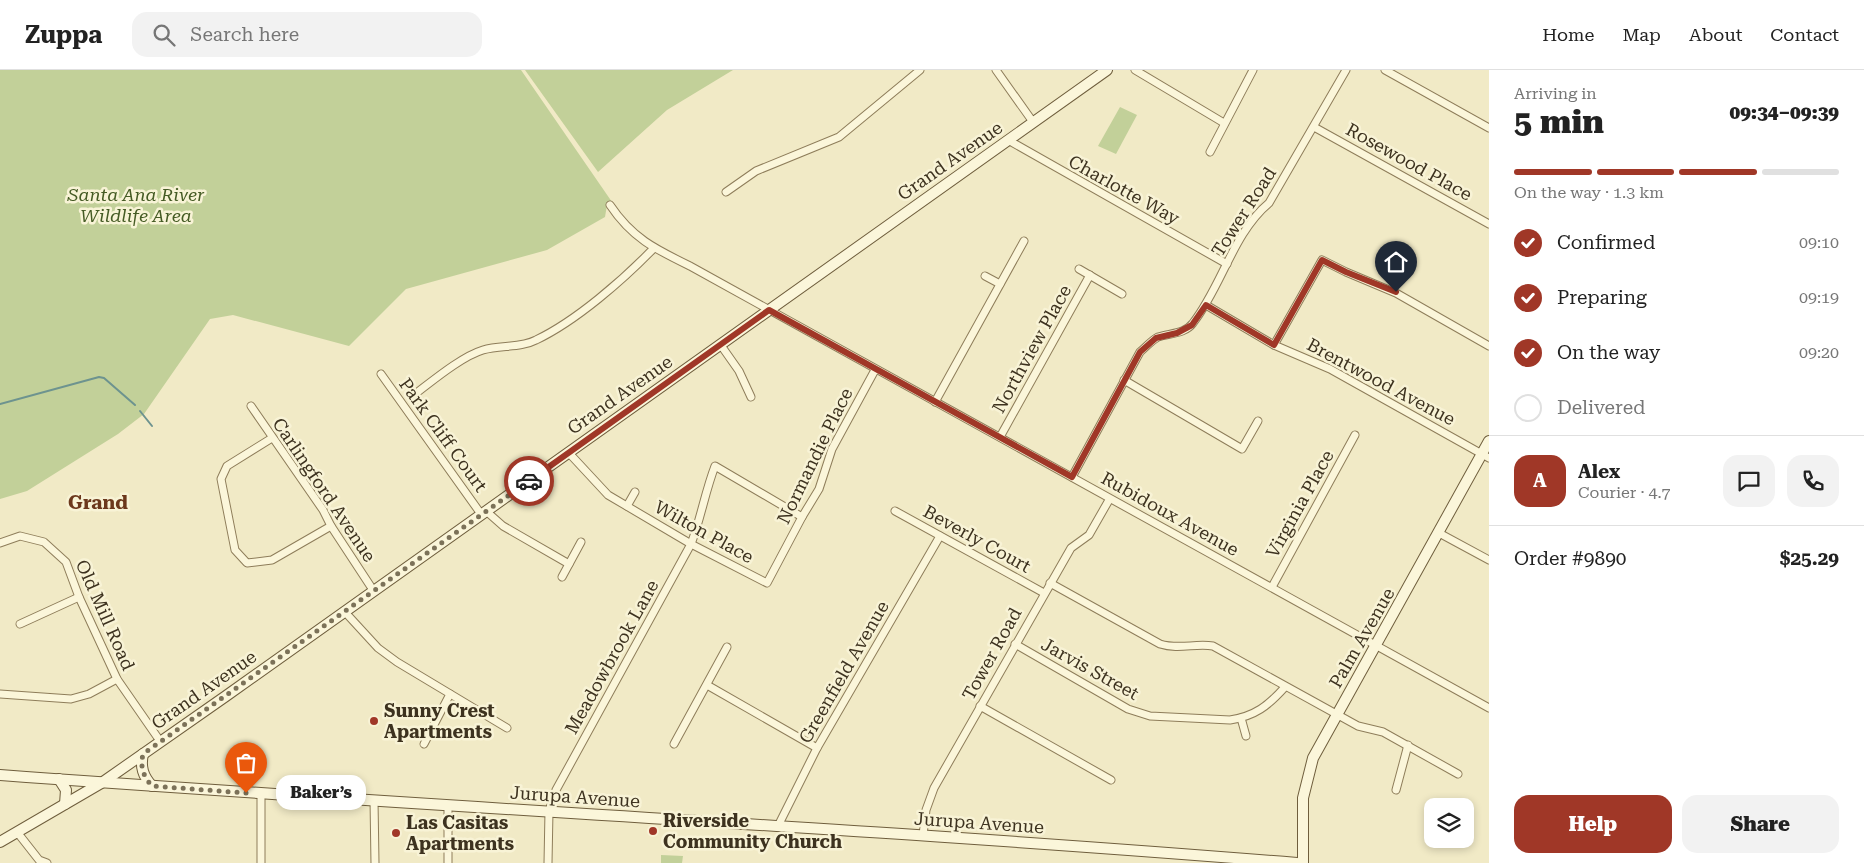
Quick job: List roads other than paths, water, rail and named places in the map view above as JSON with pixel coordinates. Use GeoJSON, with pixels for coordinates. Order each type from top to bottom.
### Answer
{"type":"FeatureCollection","features":[{"type":"Feature","properties":{"kind":"street"},"geometry":{"type":"LineString","coordinates":[[726,192],[756,171],[839,137],[920,70]]}},
{"type":"Feature","properties":{"kind":"street"},"geometry":{"type":"LineString","coordinates":[[996,70],[1033,122]]}},
{"type":"Feature","properties":{"kind":"street","name":"Grand Avenue"},"geometry":{"type":"LineString","coordinates":[[0,842],[103,782],[1106,70]]}},
{"type":"Feature","properties":{"kind":"street"},"geometry":{"type":"LineString","coordinates":[[1135,70],[1224,123]]}},
{"type":"Feature","properties":{"kind":"street"},"geometry":{"type":"LineString","coordinates":[[1210,152],[1253,70]]}},
{"type":"Feature","properties":{"kind":"street","name":"Tower Road"},"geometry":{"type":"LineString","coordinates":[[1072,477],[1140,352],[1156,338],[1177,333],[1192,325],[1206,305],[1252,221],[1269,203],[1346,70]]}},
{"type":"Feature","properties":{"kind":"street"},"geometry":{"type":"LineString","coordinates":[[1385,70],[1489,128]]}},
{"type":"Feature","properties":{"kind":"street","name":"Rosewood Place"},"geometry":{"type":"LineString","coordinates":[[1314,126],[1489,224]]}},
{"type":"Feature","properties":{"kind":"street","name":"Charlotte Way"},"geometry":{"type":"LineString","coordinates":[[1008,140],[1227,264]]}},
{"type":"Feature","properties":{"kind":"street","name":"Rubidoux Avenue"},"geometry":{"type":"LineString","coordinates":[[610,205],[624,226],[654,248],[1489,708]]}},
{"type":"Feature","properties":{"kind":"street"},"geometry":{"type":"LineString","coordinates":[[935,402],[1024,241]]}},
{"type":"Feature","properties":{"kind":"street"},"geometry":{"type":"LineString","coordinates":[[419,391],[439,375],[482,350],[534,341],[554,329],[627,276],[654,248]]}},
{"type":"Feature","properties":{"kind":"street"},"geometry":{"type":"LineString","coordinates":[[1274,345],[1322,260],[1396,292],[1489,346]]}},
{"type":"Feature","properties":{"kind":"street"},"geometry":{"type":"LineString","coordinates":[[1079,269],[1122,294]]}},
{"type":"Feature","properties":{"kind":"street","name":"Northview Place"},"geometry":{"type":"LineString","coordinates":[[1000,438],[1090,275]]}},
{"type":"Feature","properties":{"kind":"street"},"geometry":{"type":"LineString","coordinates":[[985,276],[1000,284]]}},
{"type":"Feature","properties":{"kind":"street","name":"Brentwood Avenue"},"geometry":{"type":"LineString","coordinates":[[1206,305],[1274,345],[1330,369],[1485,456]]}},
{"type":"Feature","properties":{"kind":"street"},"geometry":{"type":"LineString","coordinates":[[720,344],[740,371],[751,397]]}},
{"type":"Feature","properties":{"kind":"street","name":"Normandie Place"},"geometry":{"type":"LineString","coordinates":[[767,583],[802,517],[819,490],[832,449],[875,370]]}},
{"type":"Feature","properties":{"kind":"street","name":"Park Cliff Court"},"geometry":{"type":"LineString","coordinates":[[381,374],[483,512],[503,526],[569,564]]}},
{"type":"Feature","properties":{"kind":"street"},"geometry":{"type":"LineString","coordinates":[[1124,380],[1242,449],[1258,421]]}},
{"type":"Feature","properties":{"kind":"street","name":"Carlingford Avenue"},"geometry":{"type":"LineString","coordinates":[[251,406],[323,510],[331,526],[373,590]]}},
{"type":"Feature","properties":{"kind":"street","name":"Virginia Place"},"geometry":{"type":"LineString","coordinates":[[1272,587],[1355,435]]}},
{"type":"Feature","properties":{"kind":"street"},"geometry":{"type":"LineString","coordinates":[[272,438],[227,466],[221,479],[235,550],[247,563],[272,560],[331,526]]}},
{"type":"Feature","properties":{"kind":"street","name":"Palm Avenue"},"geometry":{"type":"LineString","coordinates":[[1303,863],[1302,812],[1305,785],[1313,758],[1485,456],[1489,440]]}},
{"type":"Feature","properties":{"kind":"street","name":"Wilton Place"},"geometry":{"type":"LineString","coordinates":[[568,452],[598,486],[627,506],[691,544],[767,583]]}},
{"type":"Feature","properties":{"kind":"street","name":"Meadowbrook Lane"},"geometry":{"type":"LineString","coordinates":[[548,863],[549,811],[556,790],[691,544],[701,517],[708,485],[715,466],[802,517]]}},
{"type":"Feature","properties":{"kind":"street","name":"Wilton Place"},"geometry":{"type":"LineString","coordinates":[[627,506],[635,492]]}},
{"type":"Feature","properties":{"kind":"street","name":"Tower Road"},"geometry":{"type":"LineString","coordinates":[[923,835],[929,799],[980,706],[1071,548],[1088,535],[1109,500]]}},
{"type":"Feature","properties":{"kind":"street","name":"Beverly Court"},"geometry":{"type":"LineString","coordinates":[[895,511],[1044,593]]}},
{"type":"Feature","properties":{"kind":"street"},"geometry":{"type":"LineString","coordinates":[[1440,533],[1489,560]]}},
{"type":"Feature","properties":{"kind":"street","name":"Old Mill Road"},"geometry":{"type":"LineString","coordinates":[[0,543],[20,536],[44,542],[66,562],[79,597],[117,679],[160,742]]}},
{"type":"Feature","properties":{"kind":"street","name":"Greenfield Avenue"},"geometry":{"type":"LineString","coordinates":[[778,826],[817,748],[940,536]]}},
{"type":"Feature","properties":{"kind":"street"},"geometry":{"type":"LineString","coordinates":[[562,577],[581,542]]}},
{"type":"Feature","properties":{"kind":"street","name":"Beverly Court"},"geometry":{"type":"LineString","coordinates":[[1050,583],[1160,644],[1178,648],[1197,645],[1213,646],[1358,726],[1383,732],[1458,774]]}},
{"type":"Feature","properties":{"kind":"street"},"geometry":{"type":"LineString","coordinates":[[20,624],[79,597]]}},
{"type":"Feature","properties":{"kind":"street"},"geometry":{"type":"LineString","coordinates":[[344,611],[378,648],[507,728]]}},
{"type":"Feature","properties":{"kind":"street","name":"Jarvis Street"},"geometry":{"type":"LineString","coordinates":[[1015,644],[1128,709],[1150,716],[1230,720],[1241,718],[1260,712],[1285,687]]}},
{"type":"Feature","properties":{"kind":"street"},"geometry":{"type":"LineString","coordinates":[[674,744],[727,647]]}},
{"type":"Feature","properties":{"kind":"street"},"geometry":{"type":"LineString","coordinates":[[0,694],[71,699],[89,694],[117,679]]}},
{"type":"Feature","properties":{"kind":"street"},"geometry":{"type":"LineString","coordinates":[[707,685],[817,748]]}},
{"type":"Feature","properties":{"kind":"street"},"geometry":{"type":"LineString","coordinates":[[424,744],[450,694]]}},
{"type":"Feature","properties":{"kind":"street"},"geometry":{"type":"LineString","coordinates":[[980,706],[1111,780]]}},
{"type":"Feature","properties":{"kind":"street"},"geometry":{"type":"LineString","coordinates":[[1241,718],[1246,736]]}},
{"type":"Feature","properties":{"kind":"street"},"geometry":{"type":"LineString","coordinates":[[1396,790],[1408,745]]}},
{"type":"Feature","properties":{"kind":"street"},"geometry":{"type":"LineString","coordinates":[[143,754],[142,771],[152,786]]}},
{"type":"Feature","properties":{"kind":"street","name":"Jurupa Avenue"},"geometry":{"type":"LineString","coordinates":[[0,775],[261,794],[923,835],[1297,863]]}},
{"type":"Feature","properties":{"kind":"street"},"geometry":{"type":"LineString","coordinates":[[59,780],[66,790],[65,804]]}},
{"type":"Feature","properties":{"kind":"street"},"geometry":{"type":"LineString","coordinates":[[261,794],[261,863]]}},
{"type":"Feature","properties":{"kind":"street"},"geometry":{"type":"LineString","coordinates":[[374,800],[374,863]]}},
{"type":"Feature","properties":{"kind":"street"},"geometry":{"type":"LineString","coordinates":[[448,806],[448,863]]}},
{"type":"Feature","properties":{"kind":"street"},"geometry":{"type":"LineString","coordinates":[[18,832],[39,860],[47,863]]}},
{"type":"Feature","properties":{"kind":"waterway"},"geometry":{"type":"LineString","coordinates":[[0,404],[99,377],[104,378],[135,405]]}},
{"type":"Feature","properties":{"kind":"waterway"},"geometry":{"type":"LineString","coordinates":[[140,411],[152,426]]}},
{"type":"Feature","properties":{"kind":"place","name":"Sunny Crest Apartments"},"geometry":{"type":"Point","coordinates":[374,721]}},
{"type":"Feature","properties":{"kind":"place","name":"Baker’s"},"geometry":{"type":"Point","coordinates":[246,793]}},
{"type":"Feature","properties":{"kind":"place","name":"Riverside Community Church"},"geometry":{"type":"Point","coordinates":[653,831]}},
{"type":"Feature","properties":{"kind":"place","name":"Las Casitas Apartments"},"geometry":{"type":"Point","coordinates":[396,833]}},
{"type":"Feature","properties":{"kind":"district","name":"Grand"},"geometry":{"type":"Point","coordinates":[98,502]}},
{"type":"Feature","properties":{"kind":"park label","name":"Santa Ana River Wildlife Area"},"geometry":{"type":"Point","coordinates":[136,205]}}]}
